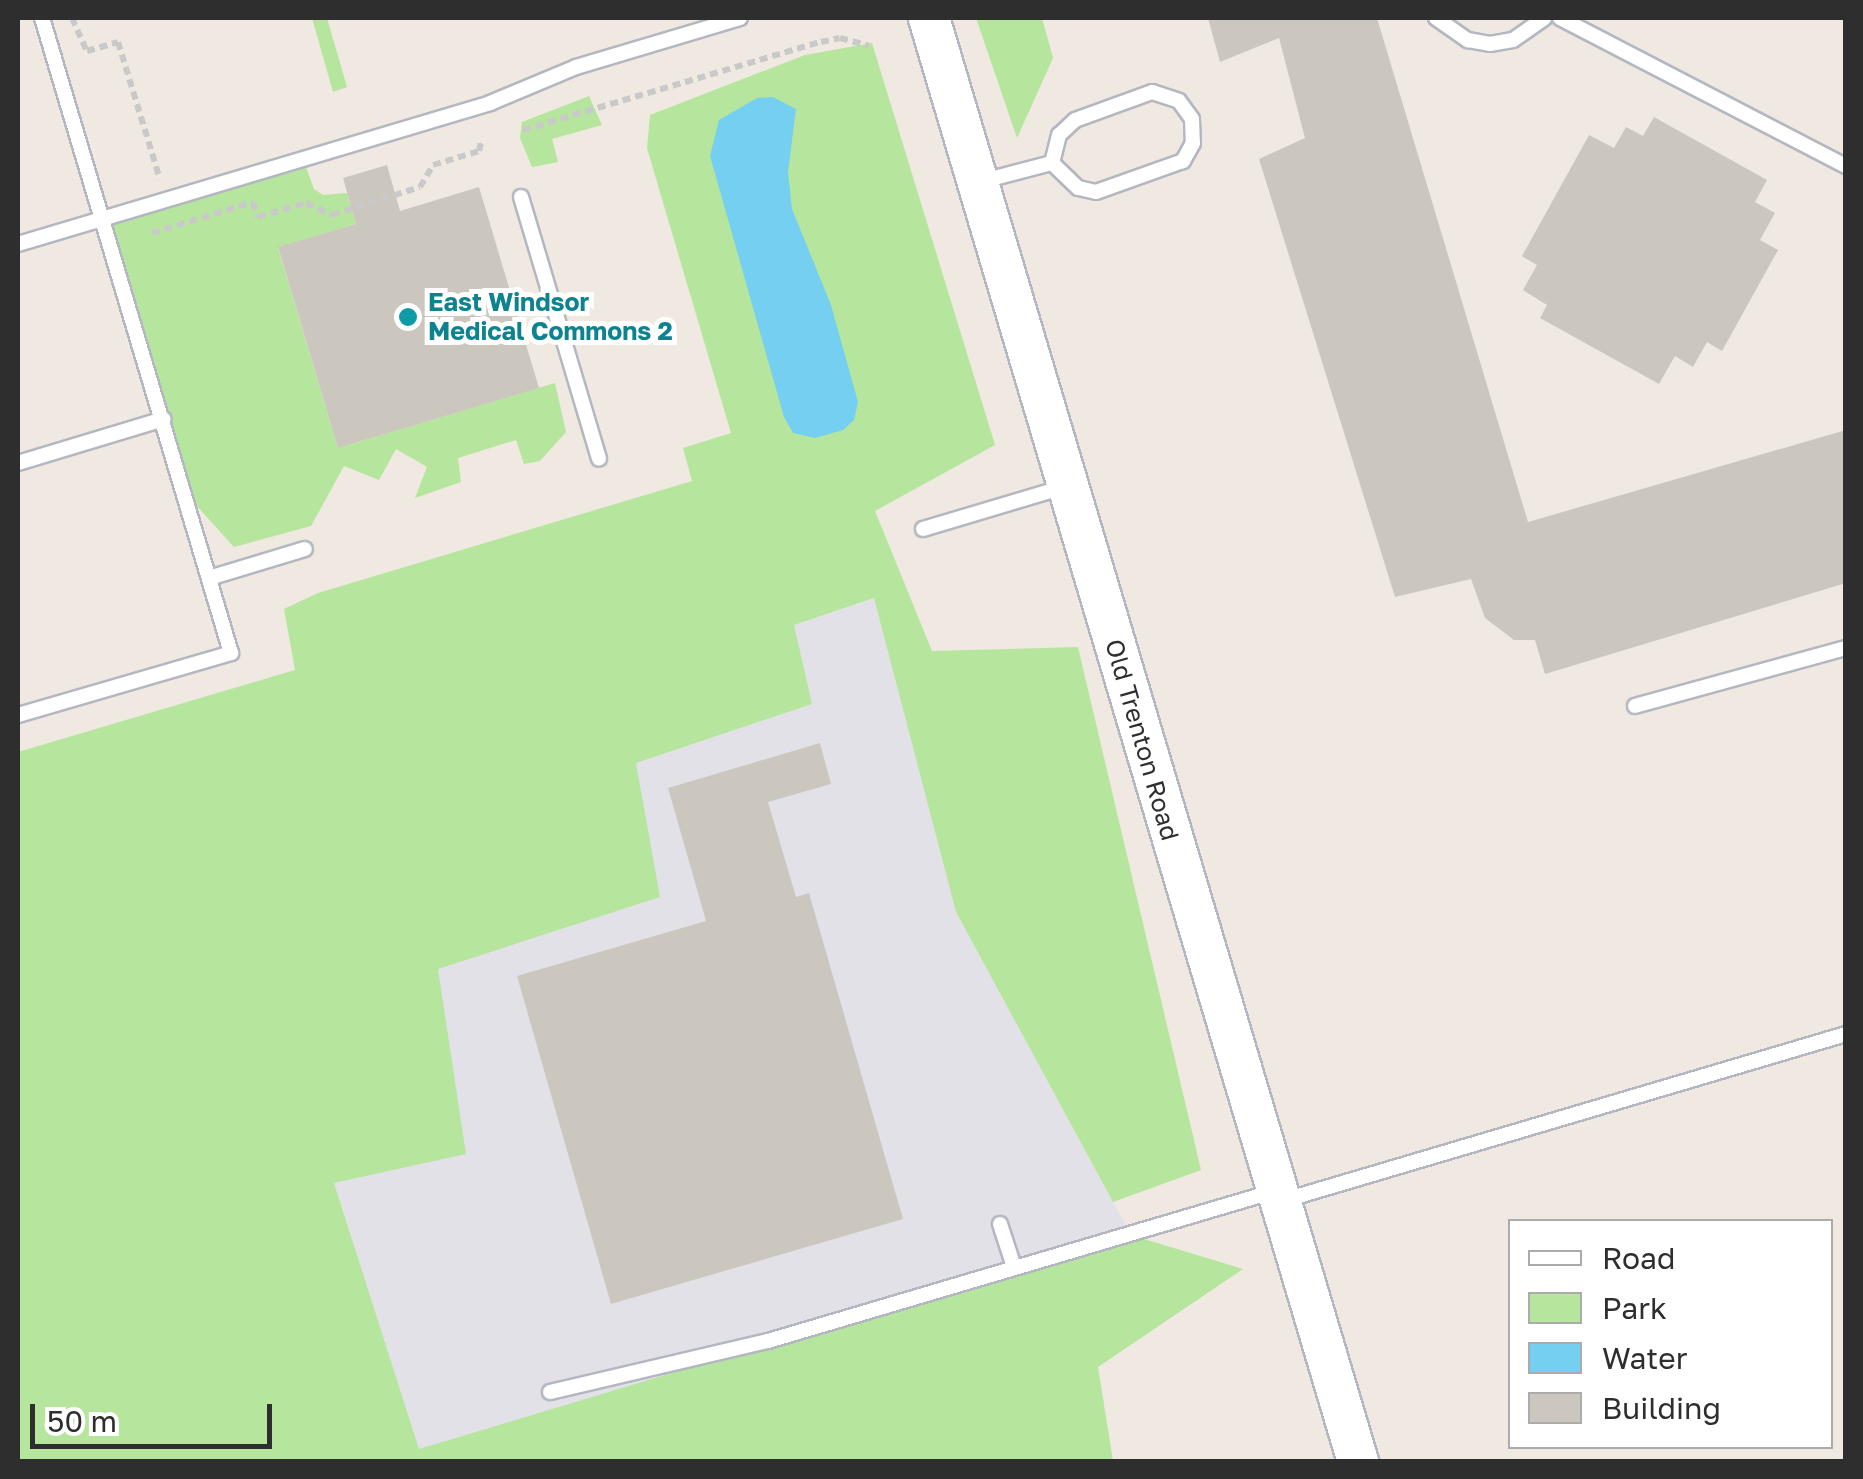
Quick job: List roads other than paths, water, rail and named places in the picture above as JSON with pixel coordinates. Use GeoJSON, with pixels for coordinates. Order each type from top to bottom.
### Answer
{"type":"FeatureCollection","features":[{"type":"Feature","properties":{"kind":"main road","name":"Old Trenton Road"},"geometry":{"type":"LineString","coordinates":[[929,18],[1358,1462]]}},
{"type":"Feature","properties":{"kind":"lane"},"geometry":{"type":"LineString","coordinates":[[18,716],[231,653],[106,218],[42,18]]}},
{"type":"Feature","properties":{"kind":"lane"},"geometry":{"type":"LineString","coordinates":[[18,244],[490,103],[576,67],[740,18]]}},
{"type":"Feature","properties":{"kind":"lane"},"geometry":{"type":"LineString","coordinates":[[1436,18],[1468,40],[1490,44],[1514,40],[1544,18]]}},
{"type":"Feature","properties":{"kind":"lane"},"geometry":{"type":"LineString","coordinates":[[1560,18],[1846,166]]}},
{"type":"Feature","properties":{"kind":"lane"},"geometry":{"type":"LineString","coordinates":[[1140,95],[1169,95],[1192,119],[1190,153],[1166,170],[1096,192],[1078,188],[1052,164],[1059,135],[1074,120],[1140,95]]}},
{"type":"Feature","properties":{"kind":"lane"},"geometry":{"type":"LineString","coordinates":[[978,182],[1052,164]]}},
{"type":"Feature","properties":{"kind":"lane"},"geometry":{"type":"LineString","coordinates":[[522,197],[598,458]]}},
{"type":"Feature","properties":{"kind":"lane"},"geometry":{"type":"LineString","coordinates":[[18,463],[164,418]]}},
{"type":"Feature","properties":{"kind":"lane"},"geometry":{"type":"LineString","coordinates":[[923,529],[1067,486]]}},
{"type":"Feature","properties":{"kind":"lane"},"geometry":{"type":"LineString","coordinates":[[209,578],[305,549]]}},
{"type":"Feature","properties":{"kind":"lane"},"geometry":{"type":"LineString","coordinates":[[1635,706],[1846,648]]}},
{"type":"Feature","properties":{"kind":"lane"},"geometry":{"type":"LineString","coordinates":[[550,1392],[768,1341],[1014,1266],[1278,1196],[1846,1034]]}},
{"type":"Feature","properties":{"kind":"lane"},"geometry":{"type":"LineString","coordinates":[[1000,1224],[1014,1266]]}},
{"type":"Feature","properties":{"kind":"water"},"geometry":{"type":"Polygon","coordinates":[[[773,97],[796,109],[788,172],[792,209],[831,305],[858,402],[854,420],[843,430],[815,438],[793,433],[784,417],[710,156],[719,120],[757,98],[773,97]]]}},
{"type":"Feature","properties":{"kind":"place","name":"East Windsor Medical Commons 2"},"geometry":{"type":"Point","coordinates":[408,317]}}]}
